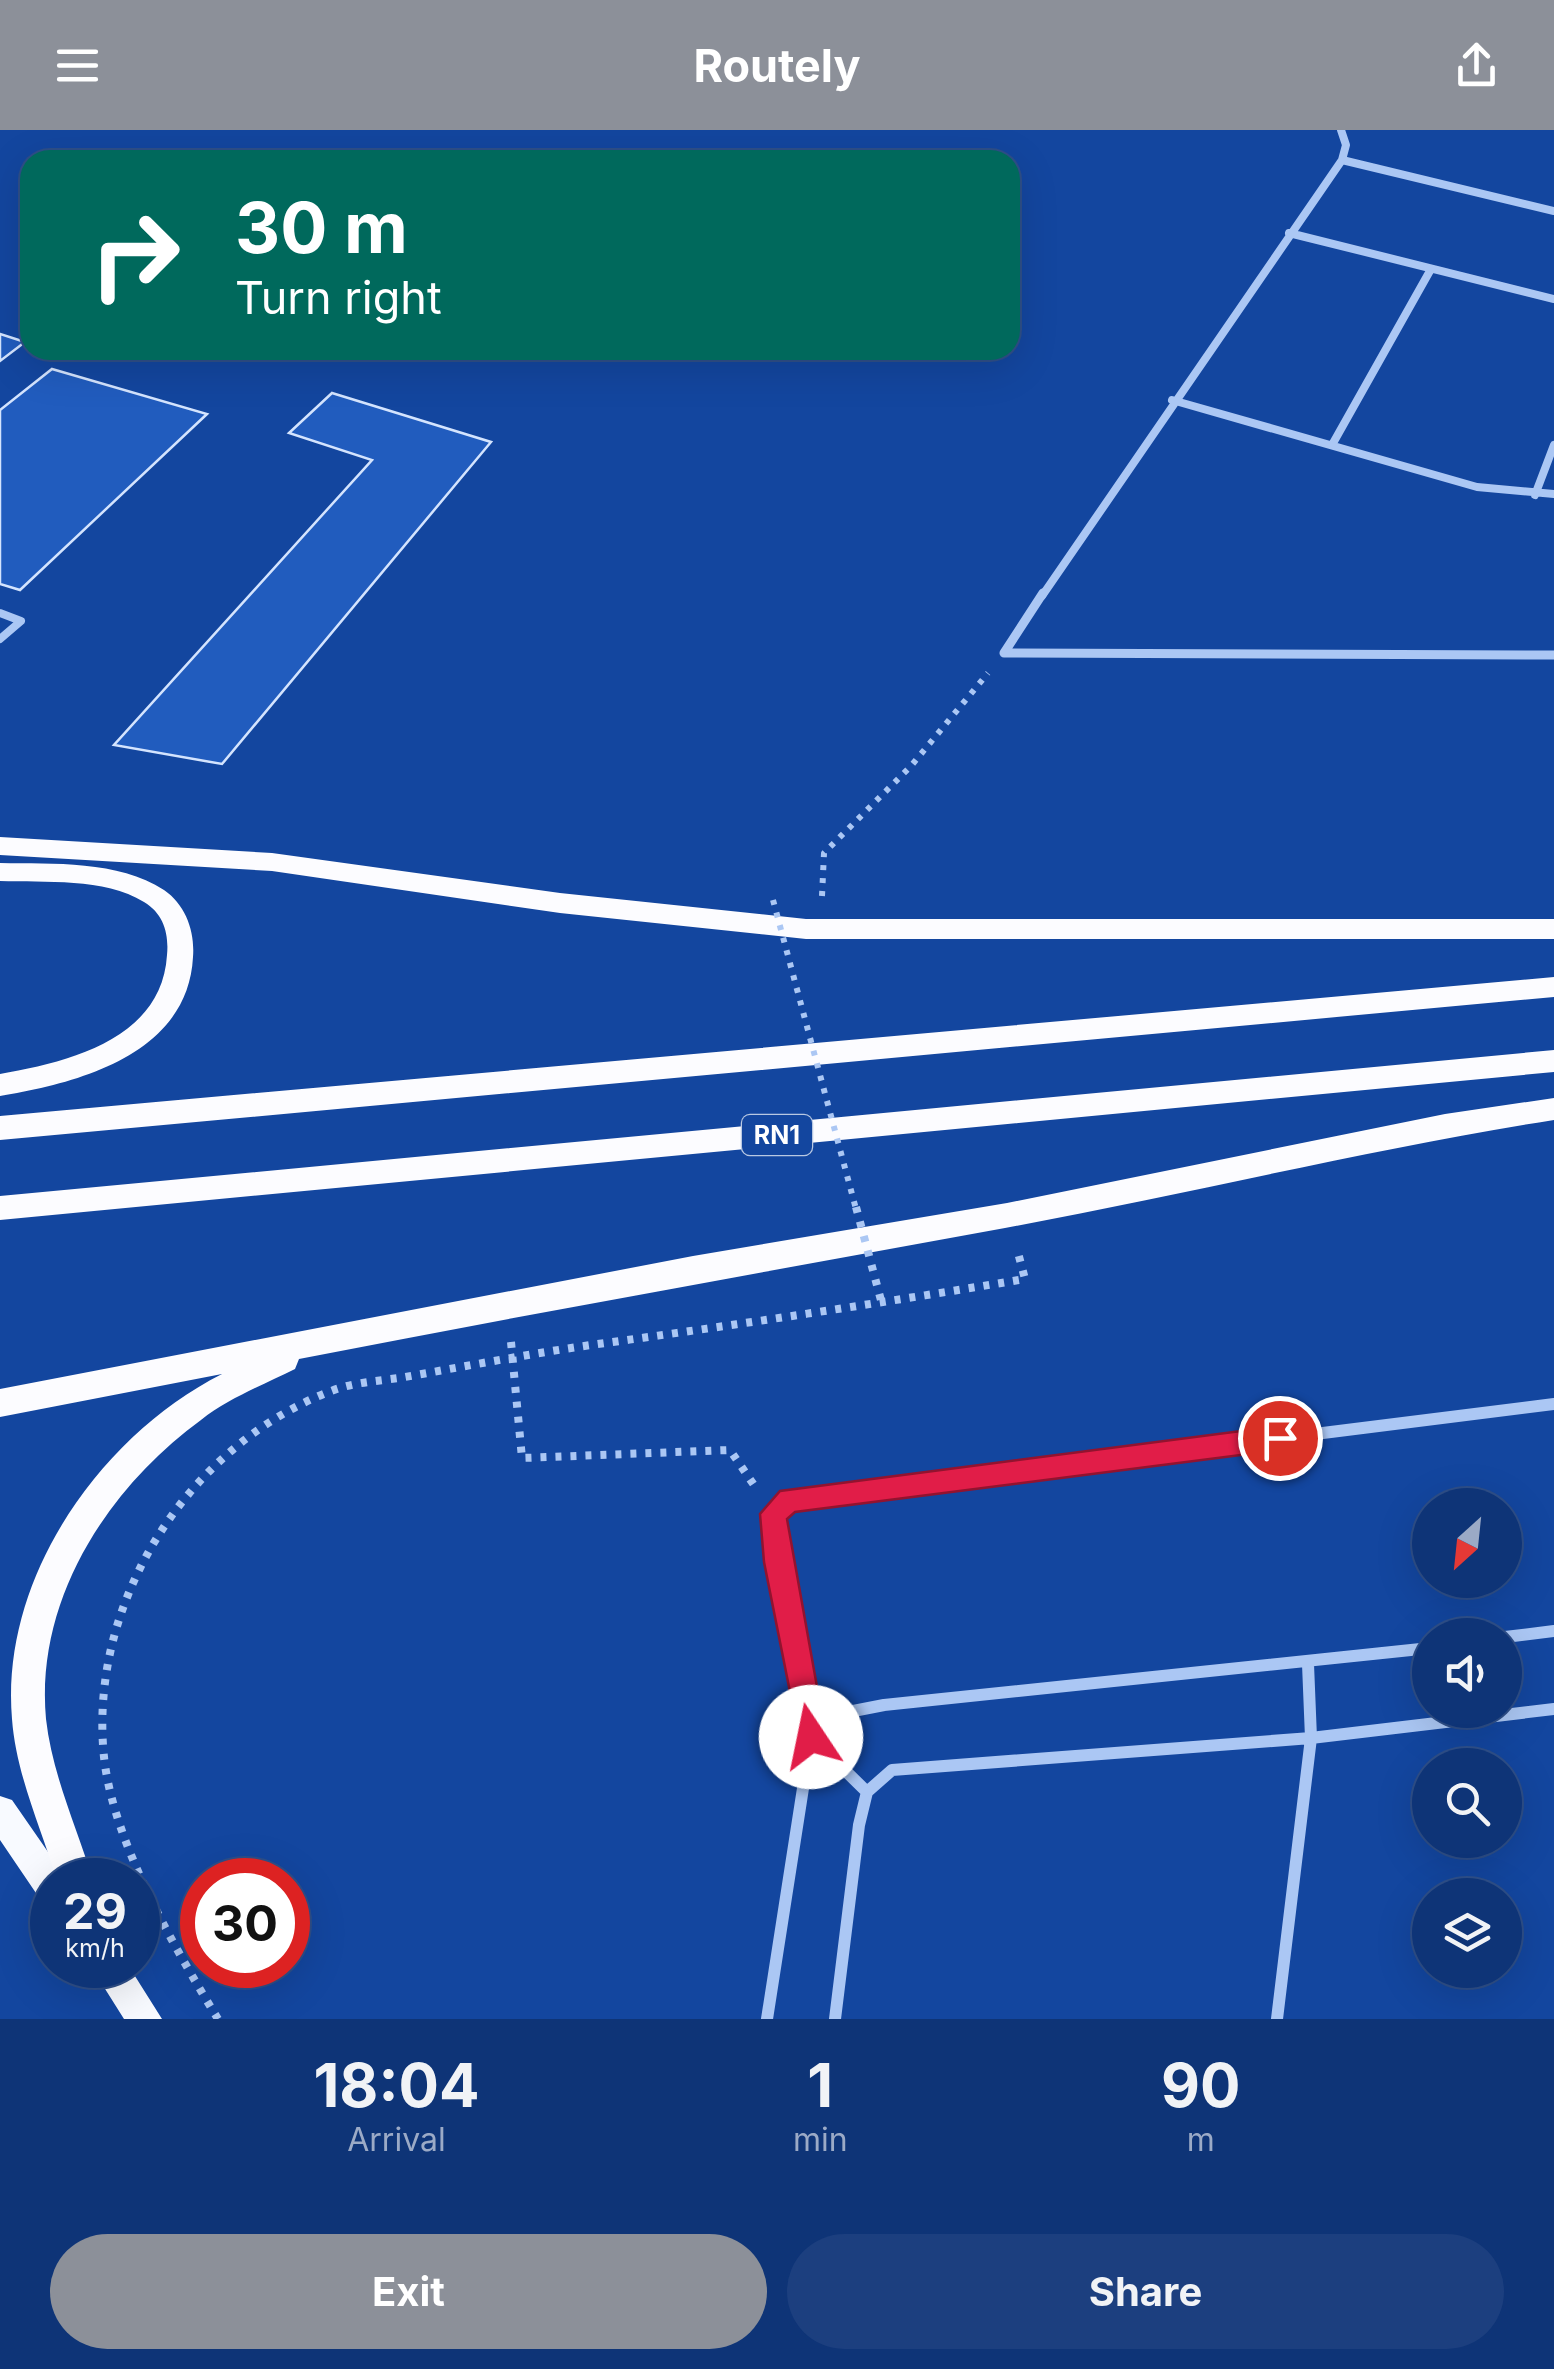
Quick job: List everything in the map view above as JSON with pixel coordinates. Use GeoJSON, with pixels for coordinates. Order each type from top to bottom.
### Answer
{"type":"FeatureCollection","features":[{"type":"Feature","properties":{"kind":"highway"},"geometry":{"type":"LineString","coordinates":[[0,846],[272,862],[560,903],[806,929],[1554,929]]}},
{"type":"Feature","properties":{"kind":"highway"},"geometry":{"type":"LineString","coordinates":[[0,872],[102,879],[147,892],[176,918],[182,957],[172,995],[144,1030],[113,1054],[62,1074],[0,1085]]}},
{"type":"Feature","properties":{"kind":"highway"},"geometry":{"type":"LineString","coordinates":[[0,1128],[1554,987]]}},
{"type":"Feature","properties":{"kind":"highway","name":"RN1"},"geometry":{"type":"LineString","coordinates":[[0,1208],[1554,1061]]}},
{"type":"Feature","properties":{"kind":"highway"},"geometry":{"type":"LineString","coordinates":[[0,1404],[1007,1215],[1446,1126],[1554,1109]]}},
{"type":"Feature","properties":{"kind":"highway"},"geometry":{"type":"LineString","coordinates":[[69,1858],[29,1720],[31,1645],[54,1578],[92,1506],[138,1451],[190,1408],[311,1345]]}},
{"type":"Feature","properties":{"kind":"main road"},"geometry":{"type":"LineString","coordinates":[[0,1812],[32,1858]]}},
{"type":"Feature","properties":{"kind":"main road"},"geometry":{"type":"LineString","coordinates":[[123,1988],[145,2019]]}},
{"type":"Feature","properties":{"kind":"street"},"geometry":{"type":"LineString","coordinates":[[1004,653],[1172,400],[1342,160],[1346,144],[1342,130]]}},
{"type":"Feature","properties":{"kind":"street"},"geometry":{"type":"LineString","coordinates":[[1342,160],[1554,212]]}},
{"type":"Feature","properties":{"kind":"street"},"geometry":{"type":"LineString","coordinates":[[1289,233],[1554,299]]}},
{"type":"Feature","properties":{"kind":"street"},"geometry":{"type":"LineString","coordinates":[[1332,445],[1431,269]]}},
{"type":"Feature","properties":{"kind":"street"},"geometry":{"type":"LineString","coordinates":[[1172,400],[1477,487],[1554,494]]}},
{"type":"Feature","properties":{"kind":"street"},"geometry":{"type":"LineString","coordinates":[[1535,495],[1554,446]]}},
{"type":"Feature","properties":{"kind":"street"},"geometry":{"type":"LineString","coordinates":[[1004,653],[1554,655]]}},
{"type":"Feature","properties":{"kind":"street"},"geometry":{"type":"LineString","coordinates":[[767,2019],[811,1737],[778,1562],[773,1514],[789,1500],[1554,1404]]}},
{"type":"Feature","properties":{"kind":"street"},"geometry":{"type":"LineString","coordinates":[[1522,1635],[1554,1631]]}},
{"type":"Feature","properties":{"kind":"street"},"geometry":{"type":"LineString","coordinates":[[811,1737],[843,1713],[884,1705],[1412,1650]]}},
{"type":"Feature","properties":{"kind":"street"},"geometry":{"type":"LineString","coordinates":[[1277,2019],[1312,1738],[1308,1664]]}},
{"type":"Feature","properties":{"kind":"street"},"geometry":{"type":"LineString","coordinates":[[835,2019],[859,1824],[868,1792],[892,1770],[1312,1738],[1554,1709]]}},
{"type":"Feature","properties":{"kind":"street"},"geometry":{"type":"LineString","coordinates":[[811,1737],[868,1792]]}},
{"type":"Feature","properties":{"kind":"lane"},"geometry":{"type":"LineString","coordinates":[[0,613],[21,621],[0,640]]}},
{"type":"Feature","properties":{"kind":"path"},"geometry":{"type":"LineString","coordinates":[[806,897],[824,895],[824,853],[911,766],[1004,653]]}},
{"type":"Feature","properties":{"kind":"path"},"geometry":{"type":"LineString","coordinates":[[790,898],[773,900],[882,1304]]}},
{"type":"Feature","properties":{"kind":"path"},"geometry":{"type":"LineString","coordinates":[[218,2019],[200,1992],[126,1834],[104,1759],[103,1681],[122,1604],[157,1534],[205,1473],[264,1425],[331,1391],[513,1356],[882,1304],[1025,1279]]}},
{"type":"Feature","properties":{"kind":"path"},"geometry":{"type":"LineString","coordinates":[[505,1307],[522,1458],[730,1450],[773,1514]]}},
{"type":"Feature","properties":{"kind":"building"},"geometry":{"type":"Polygon","coordinates":[[[0,334],[20,340],[20,346],[0,361],[0,334]]]}},
{"type":"Feature","properties":{"kind":"building"},"geometry":{"type":"Polygon","coordinates":[[[52,369],[207,414],[20,590],[0,584],[0,410],[52,369]]]}},
{"type":"Feature","properties":{"kind":"building"},"geometry":{"type":"Polygon","coordinates":[[[332,393],[491,442],[222,764],[114,745],[372,460],[289,433],[332,393]]]}},
{"type":"Feature","properties":{"kind":"route"},"geometry":{"type":"LineString","coordinates":[[811,1737],[778,1562],[773,1514],[789,1500],[1280,1438]]}}]}
